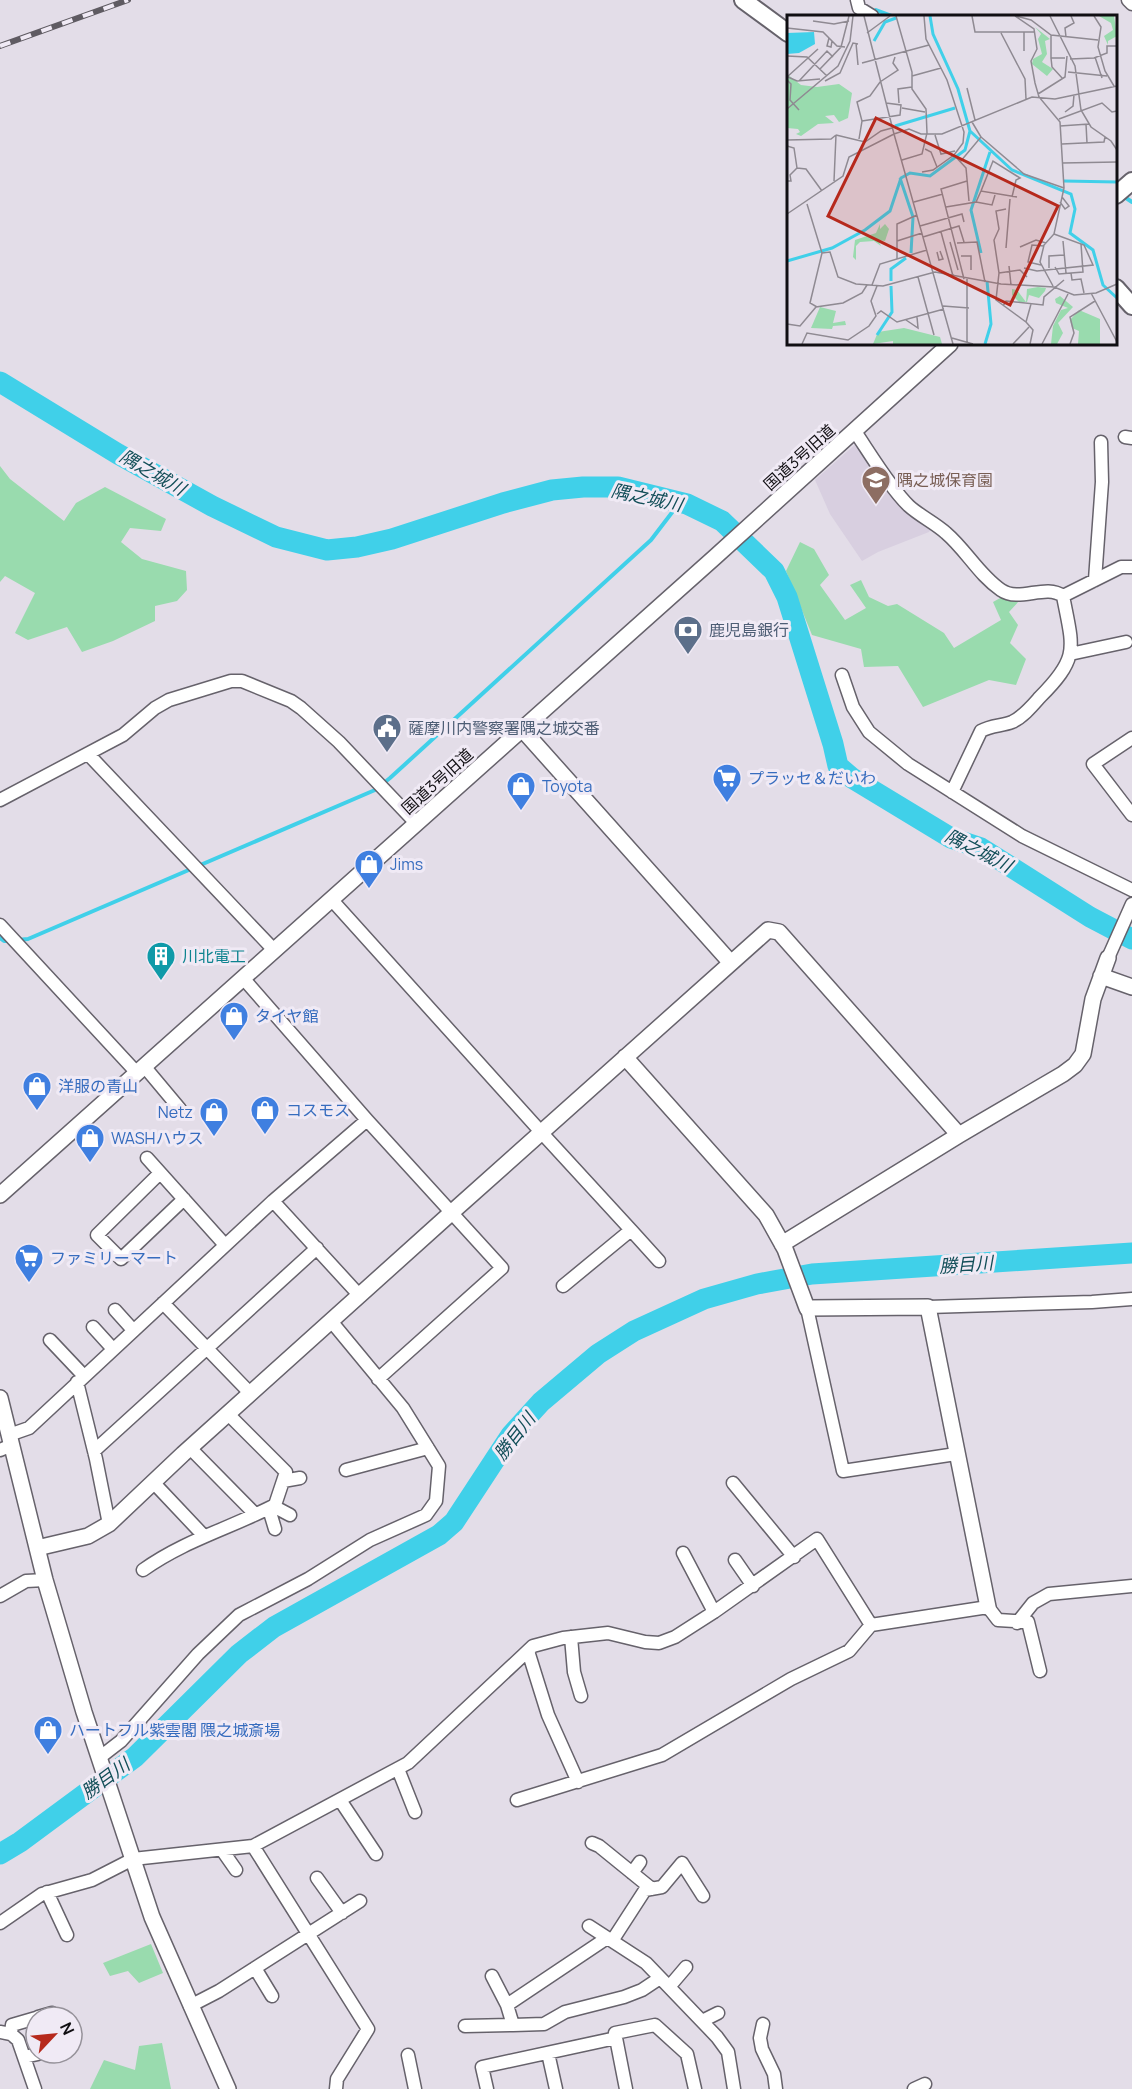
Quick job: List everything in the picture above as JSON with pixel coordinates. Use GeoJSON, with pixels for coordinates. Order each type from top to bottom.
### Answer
{"type":"FeatureCollection","features":[{"type":"Feature","properties":{"kind":"main road"},"geometry":{"type":"LineString","coordinates":[[743,0],[787,32]]}},
{"type":"Feature","properties":{"kind":"main road"},"geometry":{"type":"LineString","coordinates":[[1117,289],[1132,306]]}},
{"type":"Feature","properties":{"kind":"street"},"geometry":{"type":"LineString","coordinates":[[857,0],[859,8],[870,15]]}},
{"type":"Feature","properties":{"kind":"street"},"geometry":{"type":"LineString","coordinates":[[1128,0],[1132,4]]}},
{"type":"Feature","properties":{"kind":"street","name":"国道3号旧道"},"geometry":{"type":"LineString","coordinates":[[0,1196],[715,558],[949,345]]}},
{"type":"Feature","properties":{"kind":"street"},"geometry":{"type":"LineString","coordinates":[[854,430],[908,505],[946,532],[987,578],[1002,591],[1016,595],[1047,591],[1058,592],[1063,596],[1073,644],[1066,666],[1028,710],[1014,721],[981,730],[952,792]]}},
{"type":"Feature","properties":{"kind":"street"},"geometry":{"type":"LineString","coordinates":[[1095,580],[1102,482],[1101,442]]}},
{"type":"Feature","properties":{"kind":"street"},"geometry":{"type":"LineString","coordinates":[[1063,596],[1121,567],[1132,567]]}},
{"type":"Feature","properties":{"kind":"street"},"geometry":{"type":"LineString","coordinates":[[1070,654],[1126,642]]}},
{"type":"Feature","properties":{"kind":"street"},"geometry":{"type":"LineString","coordinates":[[1107,646],[1115,658]]}},
{"type":"Feature","properties":{"kind":"street"},"geometry":{"type":"LineString","coordinates":[[842,675],[853,707],[869,732],[908,764],[1022,836],[1132,890]]}},
{"type":"Feature","properties":{"kind":"street"},"geometry":{"type":"LineString","coordinates":[[0,800],[123,735],[155,708],[169,700],[231,681],[242,681],[291,701],[302,708],[339,742],[417,824]]}},
{"type":"Feature","properties":{"kind":"street"},"geometry":{"type":"LineString","coordinates":[[522,729],[731,963]]}},
{"type":"Feature","properties":{"kind":"street"},"geometry":{"type":"LineString","coordinates":[[1132,738],[1093,764],[1132,815]]}},
{"type":"Feature","properties":{"kind":"street"},"geometry":{"type":"LineString","coordinates":[[88,754],[274,950]]}},
{"type":"Feature","properties":{"kind":"street"},"geometry":{"type":"LineString","coordinates":[[331,899],[659,1261]]}},
{"type":"Feature","properties":{"kind":"street"},"geometry":{"type":"LineString","coordinates":[[784,1246],[959,1135],[1075,1065],[1083,1054],[1093,999],[1101,976],[1132,904]]}},
{"type":"Feature","properties":{"kind":"street"},"geometry":{"type":"LineString","coordinates":[[0,926],[180,1109]]}},
{"type":"Feature","properties":{"kind":"street"},"geometry":{"type":"LineString","coordinates":[[37,1548],[88,1536],[109,1524],[190,1448],[768,930],[779,932],[959,1135]]}},
{"type":"Feature","properties":{"kind":"street"},"geometry":{"type":"LineString","coordinates":[[1101,976],[1132,987]]}},
{"type":"Feature","properties":{"kind":"street"},"geometry":{"type":"LineString","coordinates":[[243,978],[367,1120],[502,1268],[378,1379]]}},
{"type":"Feature","properties":{"kind":"street"},"geometry":{"type":"LineString","coordinates":[[625,1057],[766,1215],[784,1246],[806,1304],[843,1471],[956,1454]]}},
{"type":"Feature","properties":{"kind":"street"},"geometry":{"type":"LineString","coordinates":[[7,1444],[29,1428],[273,1201],[367,1120]]}},
{"type":"Feature","properties":{"kind":"street"},"geometry":{"type":"LineString","coordinates":[[147,1158],[225,1245]]}},
{"type":"Feature","properties":{"kind":"street"},"geometry":{"type":"LineString","coordinates":[[160,1173],[97,1235],[121,1259],[184,1199]]}},
{"type":"Feature","properties":{"kind":"street"},"geometry":{"type":"LineString","coordinates":[[273,1201],[360,1296]]}},
{"type":"Feature","properties":{"kind":"street"},"geometry":{"type":"LineString","coordinates":[[563,1286],[631,1230]]}},
{"type":"Feature","properties":{"kind":"street"},"geometry":{"type":"LineString","coordinates":[[94,1451],[317,1248]]}},
{"type":"Feature","properties":{"kind":"street"},"geometry":{"type":"LineString","coordinates":[[806,1304],[928,1307],[1132,1299]]}},
{"type":"Feature","properties":{"kind":"street"},"geometry":{"type":"LineString","coordinates":[[163,1303],[250,1394]]}},
{"type":"Feature","properties":{"kind":"street"},"geometry":{"type":"LineString","coordinates":[[928,1307],[988,1607],[998,1620],[1028,1622],[1040,1671]]}},
{"type":"Feature","properties":{"kind":"street"},"geometry":{"type":"LineString","coordinates":[[115,1310],[133,1330]]}},
{"type":"Feature","properties":{"kind":"street"},"geometry":{"type":"LineString","coordinates":[[101,1762],[198,1654],[239,1615],[308,1579],[370,1540],[426,1515],[436,1501],[439,1466],[403,1408],[331,1321]]}},
{"type":"Feature","properties":{"kind":"street"},"geometry":{"type":"LineString","coordinates":[[93,1327],[113,1349]]}},
{"type":"Feature","properties":{"kind":"street"},"geometry":{"type":"LineString","coordinates":[[50,1340],[81,1379],[109,1524]]}},
{"type":"Feature","properties":{"kind":"street"},"geometry":{"type":"LineString","coordinates":[[0,1398],[7,1444],[84,1712],[152,1917],[228,2089]]}},
{"type":"Feature","properties":{"kind":"street"},"geometry":{"type":"LineString","coordinates":[[143,1570],[203,1535],[276,1505],[286,1472],[228,1414]]}},
{"type":"Feature","properties":{"kind":"street"},"geometry":{"type":"LineString","coordinates":[[190,1448],[255,1514]]}},
{"type":"Feature","properties":{"kind":"street"},"geometry":{"type":"LineString","coordinates":[[346,1470],[428,1448]]}},
{"type":"Feature","properties":{"kind":"street"},"geometry":{"type":"LineString","coordinates":[[284,1480],[300,1478]]}},
{"type":"Feature","properties":{"kind":"street"},"geometry":{"type":"LineString","coordinates":[[153,1482],[203,1535]]}},
{"type":"Feature","properties":{"kind":"street"},"geometry":{"type":"LineString","coordinates":[[733,1483],[794,1557]]}},
{"type":"Feature","properties":{"kind":"street"},"geometry":{"type":"LineString","coordinates":[[271,1508],[290,1515]]}},
{"type":"Feature","properties":{"kind":"street"},"geometry":{"type":"LineString","coordinates":[[271,1508],[275,1529]]}},
{"type":"Feature","properties":{"kind":"street"},"geometry":{"type":"LineString","coordinates":[[0,1923],[42,1894],[92,1880],[133,1859],[253,1846],[408,1763],[533,1646],[571,1637],[608,1633],[659,1643],[675,1637],[753,1586],[817,1539],[871,1625]]}},
{"type":"Feature","properties":{"kind":"street"},"geometry":{"type":"LineString","coordinates":[[683,1553],[714,1612]]}},
{"type":"Feature","properties":{"kind":"street"},"geometry":{"type":"LineString","coordinates":[[735,1560],[753,1586]]}},
{"type":"Feature","properties":{"kind":"street"},"geometry":{"type":"LineString","coordinates":[[0,1596],[26,1581],[45,1580]]}},
{"type":"Feature","properties":{"kind":"street"},"geometry":{"type":"LineString","coordinates":[[1017,1623],[1033,1603],[1049,1594],[1132,1586]]}},
{"type":"Feature","properties":{"kind":"street"},"geometry":{"type":"LineString","coordinates":[[518,1800],[662,1755],[791,1679],[849,1651],[871,1625],[988,1607]]}},
{"type":"Feature","properties":{"kind":"street"},"geometry":{"type":"LineString","coordinates":[[571,1637],[574,1672],[581,1696]]}},
{"type":"Feature","properties":{"kind":"street"},"geometry":{"type":"LineString","coordinates":[[528,1651],[548,1715],[578,1782]]}},
{"type":"Feature","properties":{"kind":"street"},"geometry":{"type":"LineString","coordinates":[[398,1769],[415,1812]]}},
{"type":"Feature","properties":{"kind":"street"},"geometry":{"type":"LineString","coordinates":[[340,1800],[376,1854]]}},
{"type":"Feature","properties":{"kind":"street"},"geometry":{"type":"LineString","coordinates":[[592,1843],[599,1846],[652,1889]]}},
{"type":"Feature","properties":{"kind":"street"},"geometry":{"type":"LineString","coordinates":[[253,1846],[368,2029],[337,2079],[336,2089]]}},
{"type":"Feature","properties":{"kind":"street"},"geometry":{"type":"LineString","coordinates":[[222,1850],[236,1870]]}},
{"type":"Feature","properties":{"kind":"street"},"geometry":{"type":"LineString","coordinates":[[632,1873],[640,1862]]}},
{"type":"Feature","properties":{"kind":"street"},"geometry":{"type":"LineString","coordinates":[[507,2005],[609,1940],[645,1890],[662,1887],[682,1863],[703,1896]]}},
{"type":"Feature","properties":{"kind":"street"},"geometry":{"type":"LineString","coordinates":[[317,1878],[342,1913]]}},
{"type":"Feature","properties":{"kind":"street"},"geometry":{"type":"LineString","coordinates":[[47,1892],[67,1935]]}},
{"type":"Feature","properties":{"kind":"street"},"geometry":{"type":"LineString","coordinates":[[190,2006],[255,1968],[360,1901]]}},
{"type":"Feature","properties":{"kind":"street"},"geometry":{"type":"LineString","coordinates":[[589,1926],[646,1964],[717,2037],[728,2052],[734,2089]]}},
{"type":"Feature","properties":{"kind":"street"},"geometry":{"type":"LineString","coordinates":[[465,2026],[544,2024],[565,2012],[624,1997],[664,1982],[686,1967]]}},
{"type":"Feature","properties":{"kind":"street"},"geometry":{"type":"LineString","coordinates":[[255,1968],[272,1996]]}},
{"type":"Feature","properties":{"kind":"street"},"geometry":{"type":"LineString","coordinates":[[492,1976],[507,2005],[513,2025]]}},
{"type":"Feature","properties":{"kind":"street"},"geometry":{"type":"LineString","coordinates":[[702,2021],[718,2013]]}},
{"type":"Feature","properties":{"kind":"street"},"geometry":{"type":"LineString","coordinates":[[24,2021],[12,2025],[6,2033],[18,2040],[24,2057]]}},
{"type":"Feature","properties":{"kind":"street"},"geometry":{"type":"LineString","coordinates":[[763,2024],[760,2038],[762,2049],[774,2074],[776,2089]]}},
{"type":"Feature","properties":{"kind":"street"},"geometry":{"type":"LineString","coordinates":[[626,2089],[615,2032],[655,2025],[687,2054],[695,2089]]}},
{"type":"Feature","properties":{"kind":"street"},"geometry":{"type":"LineString","coordinates":[[487,2089],[483,2067],[616,2038]]}},
{"type":"Feature","properties":{"kind":"street"},"geometry":{"type":"LineString","coordinates":[[548,2053],[556,2089]]}},
{"type":"Feature","properties":{"kind":"street"},"geometry":{"type":"LineString","coordinates":[[408,2055],[415,2089]]}},
{"type":"Feature","properties":{"kind":"street"},"geometry":{"type":"LineString","coordinates":[[27,2065],[35,2089]]}},
{"type":"Feature","properties":{"kind":"shaded area"},"geometry":{"type":"Polygon","coordinates":[[[858,442],[905,509],[931,529],[929,532],[878,552],[862,561],[830,514],[815,480],[858,442]]]}},
{"type":"Feature","properties":{"kind":"green space"},"geometry":{"type":"Polygon","coordinates":[[[0,466],[10,479],[64,521],[76,503],[105,487],[166,519],[161,531],[130,528],[121,542],[142,559],[186,571],[187,590],[177,601],[155,606],[155,621],[113,641],[82,652],[67,627],[28,640],[15,633],[35,593],[5,576],[0,582],[0,466]]]}},
{"type":"Feature","properties":{"kind":"green space"},"geometry":{"type":"Polygon","coordinates":[[[800,542],[814,549],[829,575],[820,585],[845,620],[866,608],[850,585],[861,580],[869,597],[888,606],[897,604],[944,633],[954,648],[1001,620],[993,602],[1002,597],[1011,601],[1020,600],[1009,612],[1018,625],[1010,643],[1026,659],[1016,685],[989,680],[923,707],[898,666],[864,667],[861,649],[812,635],[786,571],[800,542]]]}},
{"type":"Feature","properties":{"kind":"green space"},"geometry":{"type":"Polygon","coordinates":[[[151,1944],[163,1973],[139,1983],[128,1971],[110,1976],[103,1963],[151,1944]]]}},
{"type":"Feature","properties":{"kind":"green space"},"geometry":{"type":"Polygon","coordinates":[[[162,2043],[171,2089],[90,2089],[104,2060],[135,2070],[139,2046],[162,2043]]]}},
{"type":"Feature","properties":{"kind":"waterway"},"geometry":{"type":"LineString","coordinates":[[876,10],[889,15]]}},
{"type":"Feature","properties":{"kind":"waterway"},"geometry":{"type":"LineString","coordinates":[[1123,196],[1132,202]]}},
{"type":"Feature","properties":{"kind":"waterway","name":"隅之城川"},"geometry":{"type":"LineString","coordinates":[[0,382],[118,454],[212,506],[276,537],[327,550],[357,547],[392,539],[503,503],[552,490],[583,487],[618,487],[687,504],[722,521],[774,571],[787,597],[838,766],[852,778],[951,838],[981,848],[1090,917],[1132,939]]}},
{"type":"Feature","properties":{"kind":"waterway"},"geometry":{"type":"LineString","coordinates":[[17,940],[28,939],[375,790],[651,540],[680,502]]}},
{"type":"Feature","properties":{"kind":"waterway"},"geometry":{"type":"LineString","coordinates":[[0,938],[10,941]]}},
{"type":"Feature","properties":{"kind":"waterway","name":"勝目川"},"geometry":{"type":"LineString","coordinates":[[0,1854],[20,1842],[135,1757],[239,1654],[274,1627],[439,1535],[454,1522],[511,1435],[541,1402],[598,1354],[634,1331],[704,1299],[757,1284],[812,1274],[1132,1253]]}},
{"type":"Feature","properties":{"kind":"railway"},"geometry":{"type":"LineString","coordinates":[[0,46],[128,0]]}},
{"type":"Feature","properties":{"kind":"place","name":"隅之城保育園"},"geometry":{"type":"Point","coordinates":[876,506]}},
{"type":"Feature","properties":{"kind":"place","name":"鹿児島銀行"},"geometry":{"type":"Point","coordinates":[688,656]}},
{"type":"Feature","properties":{"kind":"place","name":"薩摩川内警察署隅之城交番"},"geometry":{"type":"Point","coordinates":[387,754]}},
{"type":"Feature","properties":{"kind":"place","name":"プラッセ＆だいわ"},"geometry":{"type":"Point","coordinates":[727,804]}},
{"type":"Feature","properties":{"kind":"place","name":"Toyota"},"geometry":{"type":"Point","coordinates":[521,812]}},
{"type":"Feature","properties":{"kind":"place","name":"Jims"},"geometry":{"type":"Point","coordinates":[369,890]}},
{"type":"Feature","properties":{"kind":"place","name":"川北電工"},"geometry":{"type":"Point","coordinates":[161,982]}},
{"type":"Feature","properties":{"kind":"place","name":"タイヤ館"},"geometry":{"type":"Point","coordinates":[234,1042]}},
{"type":"Feature","properties":{"kind":"place","name":"洋服の青山"},"geometry":{"type":"Point","coordinates":[37,1112]}},
{"type":"Feature","properties":{"kind":"place","name":"コスモス"},"geometry":{"type":"Point","coordinates":[265,1136]}},
{"type":"Feature","properties":{"kind":"place","name":"Netz"},"geometry":{"type":"Point","coordinates":[214,1138]}},
{"type":"Feature","properties":{"kind":"place","name":"WASHハウス"},"geometry":{"type":"Point","coordinates":[90,1164]}},
{"type":"Feature","properties":{"kind":"place","name":"ファミリーマート"},"geometry":{"type":"Point","coordinates":[29,1284]}},
{"type":"Feature","properties":{"kind":"place","name":"ハートフル紫雲閣 隈之城斎場"},"geometry":{"type":"Point","coordinates":[48,1756]}}]}
